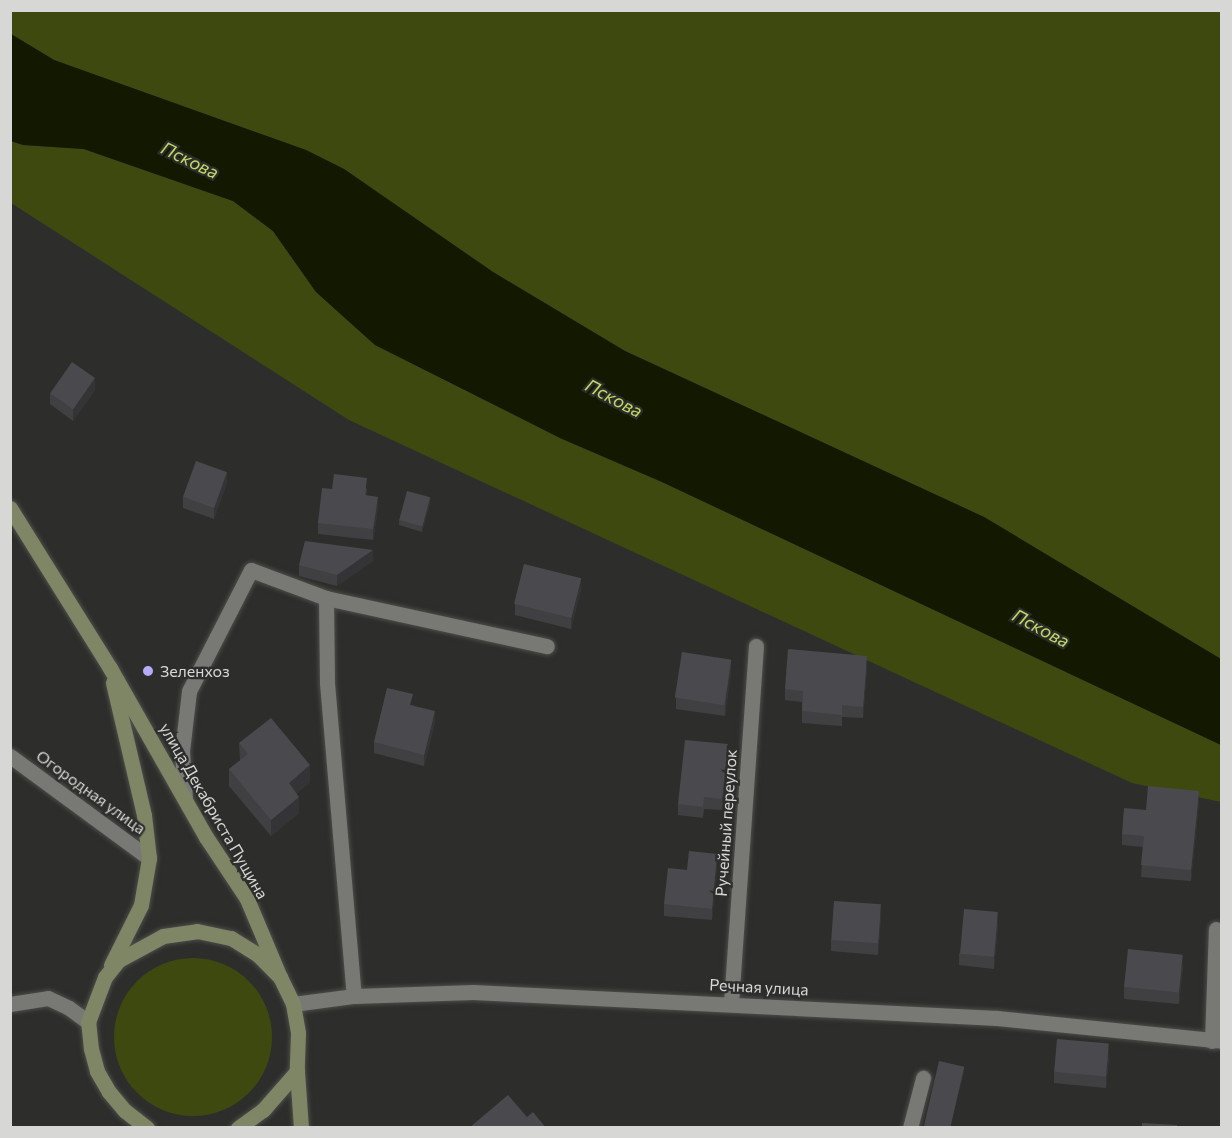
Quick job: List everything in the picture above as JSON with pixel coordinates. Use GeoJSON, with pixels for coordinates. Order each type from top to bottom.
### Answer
{"type":"FeatureCollection","features":[{"type":"Feature","properties":{"kind":"main road","name":"улица Декабриста Пущина"},"geometry":{"type":"LineString","coordinates":[[10,508],[110,668],[206,837],[247,899],[293,1004],[299,1051],[297,1071],[302,1127]]}},
{"type":"Feature","properties":{"kind":"main road","name":"улица Декабриста Пущина"},"geometry":{"type":"LineString","coordinates":[[88,1022],[105,976],[141,905],[150,858],[144,815],[110,668]]}},
{"type":"Feature","properties":{"kind":"main road"},"geometry":{"type":"LineString","coordinates":[[105,976],[119,960],[138,948],[163,936],[197,931],[231,938],[257,954],[280,977]]}},
{"type":"Feature","properties":{"kind":"main road"},"geometry":{"type":"LineString","coordinates":[[88,1022],[91,1049],[97,1071],[109,1092],[141,1128]]}},
{"type":"Feature","properties":{"kind":"main road"},"geometry":{"type":"LineString","coordinates":[[238,1128],[263,1110],[297,1071]]}},
{"type":"Feature","properties":{"kind":"main road"},"geometry":{"type":"LineString","coordinates":[[125,1111],[147,1128]]}},
{"type":"Feature","properties":{"kind":"street"},"geometry":{"type":"LineString","coordinates":[[185,799],[182,751],[189,691],[251,570],[326,598],[547,646]]}},
{"type":"Feature","properties":{"kind":"street"},"geometry":{"type":"LineString","coordinates":[[326,598],[327,683],[354,996]]}},
{"type":"Feature","properties":{"kind":"street","name":"Ручейный переулок"},"geometry":{"type":"LineString","coordinates":[[731,1004],[756,646]]}},
{"type":"Feature","properties":{"kind":"street","name":"Огородная улица"},"geometry":{"type":"LineString","coordinates":[[10,756],[150,858]]}},
{"type":"Feature","properties":{"kind":"street"},"geometry":{"type":"LineString","coordinates":[[1216,929],[1216,1041]]}},
{"type":"Feature","properties":{"kind":"street","name":"Речная улица"},"geometry":{"type":"LineString","coordinates":[[293,1004],[354,996],[472,992],[997,1018],[1216,1041]]}},
{"type":"Feature","properties":{"kind":"street"},"geometry":{"type":"LineString","coordinates":[[10,1004],[48,998],[69,1008],[88,1022]]}},
{"type":"Feature","properties":{"kind":"street"},"geometry":{"type":"LineString","coordinates":[[910,1128],[923,1078]]}},
{"type":"Feature","properties":{"kind":"green space"},"geometry":{"type":"Polygon","coordinates":[[[11,10],[1221,11],[1221,659],[984,517],[625,351],[493,272],[344,169],[306,150],[54,60],[11,34],[11,10]]]}},
{"type":"Feature","properties":{"kind":"green space"},"geometry":{"type":"Polygon","coordinates":[[[10,141],[23,145],[83,149],[233,201],[273,231],[316,292],[375,345],[560,438],[662,482],[1221,745],[1221,802],[1132,783],[349,420],[11,203],[10,141]]]}},
{"type":"Feature","properties":{"kind":"green space"},"geometry":{"type":"Polygon","coordinates":[[[193,958],[223,964],[237,971],[249,981],[259,993],[266,1007],[272,1037],[266,1067],[259,1081],[249,1093],[237,1103],[223,1110],[193,1116],[163,1110],[149,1103],[137,1093],[127,1081],[120,1067],[114,1037],[120,1007],[127,993],[137,981],[149,971],[163,964],[193,958]]]}},
{"type":"Feature","properties":{"kind":"water","name":"Пскова"},"geometry":{"type":"Polygon","coordinates":[[[11,34],[54,60],[306,150],[344,169],[493,272],[625,351],[984,517],[1221,659],[1221,745],[662,482],[560,438],[375,345],[316,292],[273,231],[233,201],[84,149],[23,145],[11,141],[11,34]]]}},
{"type":"Feature","properties":{"kind":"building"},"geometry":{"type":"Polygon","coordinates":[[[72,362],[95,378],[73,409],[50,393],[72,362]]]}},
{"type":"Feature","properties":{"kind":"building"},"geometry":{"type":"Polygon","coordinates":[[[196,461],[227,472],[214,508],[183,497],[196,461]]]}},
{"type":"Feature","properties":{"kind":"building"},"geometry":{"type":"Polygon","coordinates":[[[334,474],[367,478],[365,495],[378,497],[373,529],[318,523],[322,488],[332,489],[334,474]]]}},
{"type":"Feature","properties":{"kind":"building"},"geometry":{"type":"Polygon","coordinates":[[[407,491],[430,497],[422,526],[399,520],[407,491]]]}},
{"type":"Feature","properties":{"kind":"building"},"geometry":{"type":"Polygon","coordinates":[[[305,541],[373,550],[337,575],[299,565],[305,541]]]}},
{"type":"Feature","properties":{"kind":"building"},"geometry":{"type":"Polygon","coordinates":[[[524,564],[581,578],[571,618],[514,604],[524,564]]]}},
{"type":"Feature","properties":{"kind":"building"},"geometry":{"type":"Polygon","coordinates":[[[788,649],[867,656],[863,707],[842,705],[842,715],[802,711],[803,691],[785,689],[788,649]]]}},
{"type":"Feature","properties":{"kind":"building"},"geometry":{"type":"Polygon","coordinates":[[[682,652],[731,660],[724,705],[675,697],[682,652]]]}},
{"type":"Feature","properties":{"kind":"building"},"geometry":{"type":"Polygon","coordinates":[[[387,688],[413,694],[410,705],[435,711],[424,755],[374,742],[387,688]]]}},
{"type":"Feature","properties":{"kind":"building"},"geometry":{"type":"Polygon","coordinates":[[[271,718],[310,765],[289,783],[299,797],[271,820],[229,769],[248,754],[239,743],[271,718]]]}},
{"type":"Feature","properties":{"kind":"building"},"geometry":{"type":"Polygon","coordinates":[[[685,740],[728,744],[722,799],[704,797],[703,807],[678,804],[685,740]]]}},
{"type":"Feature","properties":{"kind":"building"},"geometry":{"type":"Polygon","coordinates":[[[1148,786],[1199,791],[1191,870],[1141,865],[1144,836],[1122,834],[1124,808],[1146,810],[1148,786]]]}},
{"type":"Feature","properties":{"kind":"building"},"geometry":{"type":"Polygon","coordinates":[[[689,851],[717,854],[712,909],[664,904],[668,868],[687,870],[689,851]]]}},
{"type":"Feature","properties":{"kind":"building"},"geometry":{"type":"Polygon","coordinates":[[[834,901],[881,904],[878,943],[831,940],[834,901]]]}},
{"type":"Feature","properties":{"kind":"building"},"geometry":{"type":"Polygon","coordinates":[[[964,909],[998,912],[994,957],[960,954],[964,909]]]}},
{"type":"Feature","properties":{"kind":"building"},"geometry":{"type":"Polygon","coordinates":[[[1128,949],[1183,955],[1179,993],[1124,987],[1128,949]]]}},
{"type":"Feature","properties":{"kind":"building"},"geometry":{"type":"Polygon","coordinates":[[[1057,1039],[1109,1044],[1106,1076],[1054,1072],[1057,1039]]]}},
{"type":"Feature","properties":{"kind":"building"},"geometry":{"type":"Polygon","coordinates":[[[939,1061],[964,1067],[950,1128],[924,1128],[939,1061]]]}},
{"type":"Feature","properties":{"kind":"building"},"geometry":{"type":"Polygon","coordinates":[[[508,1095],[527,1117],[533,1112],[546,1128],[469,1128],[508,1095]]]}},
{"type":"Feature","properties":{"kind":"building"},"geometry":{"type":"Polygon","coordinates":[[[1142,1123],[1177,1125],[1177,1128],[1142,1128],[1142,1123]]]}},
{"type":"Feature","properties":{"kind":"place","name":"Зеленхоз"},"geometry":{"type":"Point","coordinates":[148,671]}}]}
